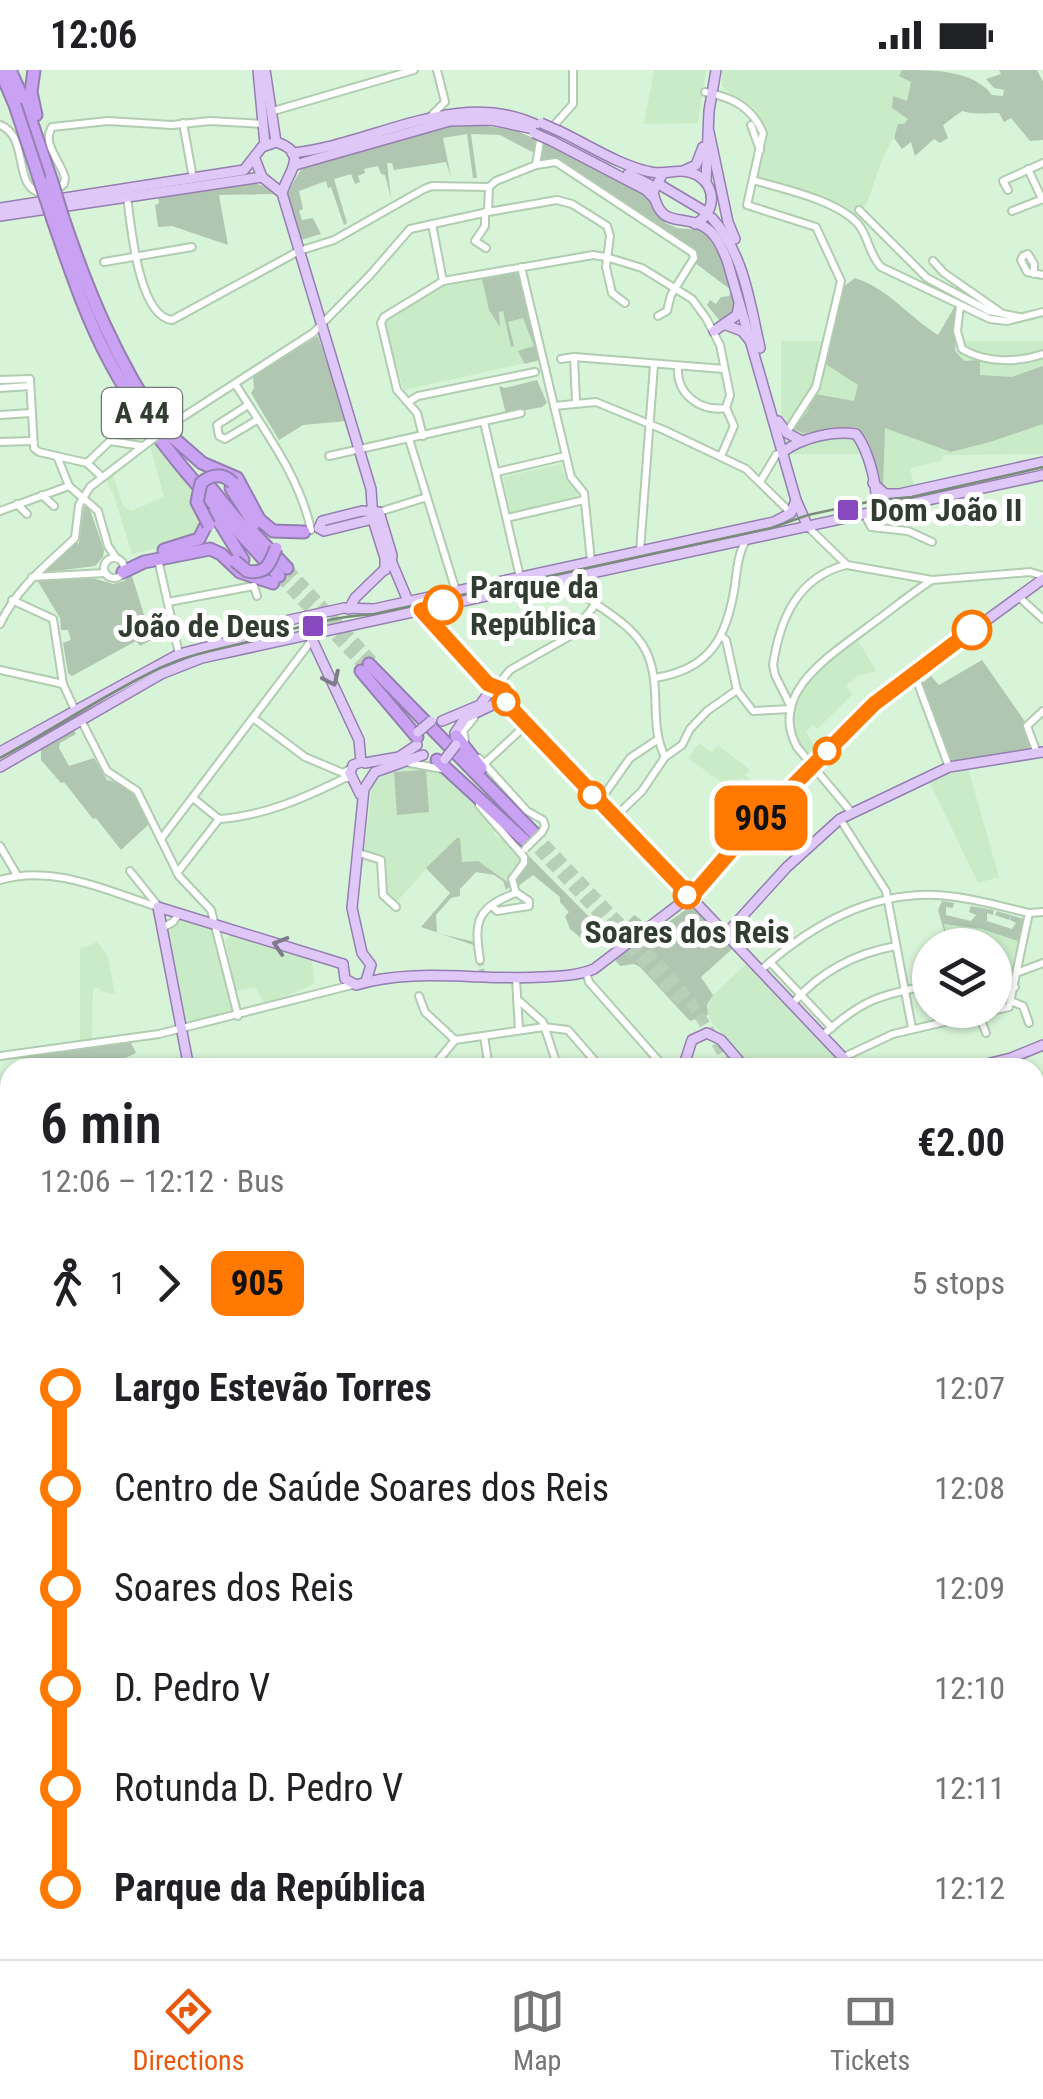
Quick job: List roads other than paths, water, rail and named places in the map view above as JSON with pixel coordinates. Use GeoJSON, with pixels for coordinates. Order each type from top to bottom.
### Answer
{"type":"FeatureCollection","features":[{"type":"Feature","properties":{"kind":"highway","name":"A 44"},"geometry":{"type":"LineString","coordinates":[[0,70],[112,344],[162,428],[280,576]]}},
{"type":"Feature","properties":{"kind":"highway","name":"A 44"},"geometry":{"type":"LineString","coordinates":[[10,70],[26,102],[49,174],[81,300],[111,364],[138,409],[230,515]]}},
{"type":"Feature","properties":{"kind":"highway"},"geometry":{"type":"LineString","coordinates":[[34,70],[32,92],[49,174]]}},
{"type":"Feature","properties":{"kind":"highway"},"geometry":{"type":"LineString","coordinates":[[0,80],[15,105]]}},
{"type":"Feature","properties":{"kind":"highway"},"geometry":{"type":"LineString","coordinates":[[138,409],[200,492],[240,572],[280,576],[273,551],[232,486]]}},
{"type":"Feature","properties":{"kind":"highway"},"geometry":{"type":"LineString","coordinates":[[162,428],[202,463],[237,478],[260,519]]}},
{"type":"Feature","properties":{"kind":"highway"},"geometry":{"type":"LineString","coordinates":[[236,561],[197,502],[200,492],[218,482],[232,486],[260,519],[278,532],[311,530]]}},
{"type":"Feature","properties":{"kind":"highway"},"geometry":{"type":"LineString","coordinates":[[123,563],[200,539],[210,519],[200,492]]}},
{"type":"Feature","properties":{"kind":"highway"},"geometry":{"type":"LineString","coordinates":[[230,515],[273,551]]}},
{"type":"Feature","properties":{"kind":"highway"},"geometry":{"type":"LineString","coordinates":[[123,563],[201,544],[207,539],[210,525]]}},
{"type":"Feature","properties":{"kind":"highway"},"geometry":{"type":"LineString","coordinates":[[123,563],[133,565],[210,549],[256,566],[282,540],[311,530]]}},
{"type":"Feature","properties":{"kind":"highway"},"geometry":{"type":"LineString","coordinates":[[367,666],[437,721]]}},
{"type":"Feature","properties":{"kind":"highway"},"geometry":{"type":"LineString","coordinates":[[367,666],[419,742]]}},
{"type":"Feature","properties":{"kind":"highway"},"geometry":{"type":"LineString","coordinates":[[367,666],[529,839]]}},
{"type":"Feature","properties":{"kind":"highway"},"geometry":{"type":"LineString","coordinates":[[455,738],[529,839]]}},
{"type":"Feature","properties":{"kind":"highway"},"geometry":{"type":"LineString","coordinates":[[441,760],[529,839]]}},
{"type":"Feature","properties":{"kind":"main road"},"geometry":{"type":"LineString","coordinates":[[0,208],[244,170],[270,144],[261,70]]}},
{"type":"Feature","properties":{"kind":"main road"},"geometry":{"type":"LineString","coordinates":[[261,70],[264,124],[270,144]]}},
{"type":"Feature","properties":{"kind":"main road"},"geometry":{"type":"LineString","coordinates":[[555,136],[646,171],[663,173],[691,168],[701,158],[713,70]]}},
{"type":"Feature","properties":{"kind":"main road"},"geometry":{"type":"LineString","coordinates":[[708,92],[708,214],[727,235],[735,252],[796,500],[808,527]]}},
{"type":"Feature","properties":{"kind":"main road"},"geometry":{"type":"LineString","coordinates":[[270,144],[292,152],[472,112],[525,119],[650,182]]}},
{"type":"Feature","properties":{"kind":"main road"},"geometry":{"type":"LineString","coordinates":[[294,165],[450,122],[491,120],[537,128]]}},
{"type":"Feature","properties":{"kind":"main road"},"geometry":{"type":"LineString","coordinates":[[709,132],[733,234],[750,277],[760,358]]}},
{"type":"Feature","properties":{"kind":"main road"},"geometry":{"type":"LineString","coordinates":[[555,136],[646,190],[659,191],[708,214],[733,234]]}},
{"type":"Feature","properties":{"kind":"main road"},"geometry":{"type":"LineString","coordinates":[[282,193],[294,165],[292,152]]}},
{"type":"Feature","properties":{"kind":"main road"},"geometry":{"type":"LineString","coordinates":[[255,159],[266,180],[282,193],[360,452],[388,567],[408,601],[421,610],[793,1003],[827,1032],[845,1058]]}},
{"type":"Feature","properties":{"kind":"main road"},"geometry":{"type":"LineString","coordinates":[[683,171],[696,175],[706,185]]}},
{"type":"Feature","properties":{"kind":"main road"},"geometry":{"type":"LineString","coordinates":[[663,173],[654,185],[659,191],[659,210],[669,219],[694,224],[713,234],[721,246],[778,422],[787,433],[802,441]]}},
{"type":"Feature","properties":{"kind":"main road"},"geometry":{"type":"LineString","coordinates":[[0,216],[127,196],[287,178]]}},
{"type":"Feature","properties":{"kind":"main road"},"geometry":{"type":"LineString","coordinates":[[694,224],[708,214]]}},
{"type":"Feature","properties":{"kind":"main road"},"geometry":{"type":"LineString","coordinates":[[714,330],[726,325],[740,309],[736,286]]}},
{"type":"Feature","properties":{"kind":"main road"},"geometry":{"type":"LineString","coordinates":[[726,325],[742,332],[760,358]]}},
{"type":"Feature","properties":{"kind":"main road"},"geometry":{"type":"LineString","coordinates":[[784,452],[802,441],[845,432],[856,434],[863,444],[877,500],[869,514]]}},
{"type":"Feature","properties":{"kind":"main road"},"geometry":{"type":"LineString","coordinates":[[872,484],[885,494],[899,494],[1040,462]]}},
{"type":"Feature","properties":{"kind":"main road"},"geometry":{"type":"LineString","coordinates":[[0,767],[160,674],[189,662],[1039,477]]}},
{"type":"Feature","properties":{"kind":"main road"},"geometry":{"type":"LineString","coordinates":[[0,752],[179,654],[284,621],[408,601],[774,522],[791,513],[796,500]]}},
{"type":"Feature","properties":{"kind":"main road"},"geometry":{"type":"LineString","coordinates":[[311,530],[324,531],[353,519],[374,517]]}},
{"type":"Feature","properties":{"kind":"main road"},"geometry":{"type":"LineString","coordinates":[[354,625],[352,600],[388,567],[392,555],[374,517]]}},
{"type":"Feature","properties":{"kind":"main road"},"geometry":{"type":"LineString","coordinates":[[591,561],[597,572]]}},
{"type":"Feature","properties":{"kind":"main road"},"geometry":{"type":"LineString","coordinates":[[343,964],[344,979],[352,985],[368,977],[418,981],[586,972],[691,897],[811,766],[874,704],[1043,577]]}},
{"type":"Feature","properties":{"kind":"main road"},"geometry":{"type":"LineString","coordinates":[[274,627],[279,641]]}},
{"type":"Feature","properties":{"kind":"main road"},"geometry":{"type":"LineString","coordinates":[[311,638],[360,740],[368,778],[362,800],[352,908],[358,954]]}},
{"type":"Feature","properties":{"kind":"main road"},"geometry":{"type":"LineString","coordinates":[[419,742],[441,760],[461,722],[481,712],[499,692]]}},
{"type":"Feature","properties":{"kind":"main road"},"geometry":{"type":"LineString","coordinates":[[349,776],[368,778],[399,763],[437,721],[480,705],[499,692]]}},
{"type":"Feature","properties":{"kind":"main road"},"geometry":{"type":"LineString","coordinates":[[75,710],[82,720]]}},
{"type":"Feature","properties":{"kind":"main road"},"geometry":{"type":"LineString","coordinates":[[437,721],[455,738]]}},
{"type":"Feature","properties":{"kind":"main road"},"geometry":{"type":"LineString","coordinates":[[349,776],[363,763],[399,756],[419,742]]}},
{"type":"Feature","properties":{"kind":"main road"},"geometry":{"type":"LineString","coordinates":[[726,934],[787,866],[840,819],[949,768],[1040,752]]}},
{"type":"Feature","properties":{"kind":"main road"},"geometry":{"type":"LineString","coordinates":[[349,776],[362,800]]}},
{"type":"Feature","properties":{"kind":"main road"},"geometry":{"type":"LineString","coordinates":[[186,1058],[158,907],[343,964]]}},
{"type":"Feature","properties":{"kind":"main road"},"geometry":{"type":"LineString","coordinates":[[343,964],[358,954]]}},
{"type":"Feature","properties":{"kind":"main road"},"geometry":{"type":"LineString","coordinates":[[358,954],[369,960],[368,977]]}},
{"type":"Feature","properties":{"kind":"main road"},"geometry":{"type":"LineString","coordinates":[[686,1058],[695,1036],[707,1032],[736,1058]]}},
{"type":"Feature","properties":{"kind":"main road"},"geometry":{"type":"LineString","coordinates":[[1001,1058],[1042,1045]]}},
{"type":"Feature","properties":{"kind":"street"},"geometry":{"type":"LineString","coordinates":[[269,112],[414,70]]}},
{"type":"Feature","properties":{"kind":"street"},"geometry":{"type":"LineString","coordinates":[[424,120],[445,102],[437,70]]}},
{"type":"Feature","properties":{"kind":"street"},"geometry":{"type":"LineString","coordinates":[[536,165],[540,140],[572,104],[573,70]]}},
{"type":"Feature","properties":{"kind":"street"},"geometry":{"type":"LineString","coordinates":[[708,92],[749,110],[763,133],[746,204],[816,227],[841,281],[816,387],[787,433]]}},
{"type":"Feature","properties":{"kind":"street"},"geometry":{"type":"LineString","coordinates":[[0,125],[10,130],[17,142],[26,185],[40,193],[53,192],[64,184],[63,170],[48,135],[52,127],[108,122],[172,125],[210,120],[264,124]]}},
{"type":"Feature","properties":{"kind":"street"},"geometry":{"type":"LineString","coordinates":[[183,122],[193,178]]}},
{"type":"Feature","properties":{"kind":"street"},"geometry":{"type":"LineString","coordinates":[[751,125],[761,152]]}},
{"type":"Feature","properties":{"kind":"street"},"geometry":{"type":"LineString","coordinates":[[486,248],[476,242],[485,226],[489,188],[496,181],[536,165],[556,162],[692,253],[692,264],[666,311],[658,316]]}},
{"type":"Feature","properties":{"kind":"street"},"geometry":{"type":"LineString","coordinates":[[1008,190],[1004,180],[1043,163]]}},
{"type":"Feature","properties":{"kind":"street"},"geometry":{"type":"LineString","coordinates":[[1012,211],[1042,199],[1028,170]]}},
{"type":"Feature","properties":{"kind":"street"},"geometry":{"type":"LineString","coordinates":[[753,180],[817,200],[851,218],[865,234],[872,257],[880,267],[960,306],[998,320],[1043,312]]}},
{"type":"Feature","properties":{"kind":"street"},"geometry":{"type":"LineString","coordinates":[[127,196],[136,256],[146,290],[159,315],[172,320],[299,251],[334,240],[424,189],[489,188]]}},
{"type":"Feature","properties":{"kind":"street"},"geometry":{"type":"LineString","coordinates":[[2,620],[31,577],[76,538],[79,504],[102,477],[175,422],[322,326],[410,229],[544,201],[572,204],[610,230],[606,257],[612,293],[625,303]]}},
{"type":"Feature","properties":{"kind":"street"},"geometry":{"type":"LineString","coordinates":[[859,210],[927,278],[989,312],[1020,317]]}},
{"type":"Feature","properties":{"kind":"street"},"geometry":{"type":"LineString","coordinates":[[432,224],[443,282]]}},
{"type":"Feature","properties":{"kind":"street"},"geometry":{"type":"LineString","coordinates":[[104,262],[192,247]]}},
{"type":"Feature","properties":{"kind":"street"},"geometry":{"type":"LineString","coordinates":[[423,436],[417,413],[397,390],[381,323],[384,317],[443,282],[593,254],[642,268],[676,287],[692,299],[714,330],[734,426],[721,456]]}},
{"type":"Feature","properties":{"kind":"street"},"geometry":{"type":"LineString","coordinates":[[933,260],[944,273],[1001,313]]}},
{"type":"Feature","properties":{"kind":"street"},"geometry":{"type":"LineString","coordinates":[[521,266],[570,476],[584,492],[591,561]]}},
{"type":"Feature","properties":{"kind":"street"},"geometry":{"type":"LineString","coordinates":[[960,306],[956,331],[962,349],[977,358],[1024,360],[1043,354]]}},
{"type":"Feature","properties":{"kind":"street"},"geometry":{"type":"LineString","coordinates":[[574,357],[576,402]]}},
{"type":"Feature","properties":{"kind":"street"},"geometry":{"type":"LineString","coordinates":[[561,359],[724,369]]}},
{"type":"Feature","properties":{"kind":"street"},"geometry":{"type":"LineString","coordinates":[[640,550],[654,365]]}},
{"type":"Feature","properties":{"kind":"street"},"geometry":{"type":"LineString","coordinates":[[678,367],[677,382],[685,396],[720,410],[728,405]]}},
{"type":"Feature","properties":{"kind":"street"},"geometry":{"type":"LineString","coordinates":[[408,402],[418,396],[535,372]]}},
{"type":"Feature","properties":{"kind":"street"},"geometry":{"type":"LineString","coordinates":[[0,384],[30,383],[31,440],[39,452],[88,462],[102,477]]}},
{"type":"Feature","properties":{"kind":"street"},"geometry":{"type":"LineString","coordinates":[[236,385],[304,504],[311,530]]}},
{"type":"Feature","properties":{"kind":"street"},"geometry":{"type":"LineString","coordinates":[[554,406],[596,402],[721,456],[746,469],[791,513]]}},
{"type":"Feature","properties":{"kind":"street"},"geometry":{"type":"LineString","coordinates":[[248,404],[217,425],[219,436],[225,438],[257,420]]}},
{"type":"Feature","properties":{"kind":"street"},"geometry":{"type":"LineString","coordinates":[[0,414],[31,413]]}},
{"type":"Feature","properties":{"kind":"street"},"geometry":{"type":"LineString","coordinates":[[329,456],[522,413]]}},
{"type":"Feature","properties":{"kind":"street"},"geometry":{"type":"LineString","coordinates":[[484,422],[520,577]]}},
{"type":"Feature","properties":{"kind":"street"},"geometry":{"type":"LineString","coordinates":[[410,439],[456,591]]}},
{"type":"Feature","properties":{"kind":"street"},"geometry":{"type":"LineString","coordinates":[[0,442],[31,440]]}},
{"type":"Feature","properties":{"kind":"street"},"geometry":{"type":"LineString","coordinates":[[88,462],[110,441],[146,444]]}},
{"type":"Feature","properties":{"kind":"street"},"geometry":{"type":"LineString","coordinates":[[760,482],[776,455],[784,452]]}},
{"type":"Feature","properties":{"kind":"street"},"geometry":{"type":"LineString","coordinates":[[57,456],[68,486],[98,511],[108,546],[105,572]]}},
{"type":"Feature","properties":{"kind":"street"},"geometry":{"type":"LineString","coordinates":[[497,472],[565,456]]}},
{"type":"Feature","properties":{"kind":"street"},"geometry":{"type":"LineString","coordinates":[[0,511],[68,486]]}},
{"type":"Feature","properties":{"kind":"street"},"geometry":{"type":"LineString","coordinates":[[42,495],[54,506]]}},
{"type":"Feature","properties":{"kind":"street"},"geometry":{"type":"LineString","coordinates":[[374,517],[427,497]]}},
{"type":"Feature","properties":{"kind":"street"},"geometry":{"type":"LineString","coordinates":[[507,518],[584,500]]}},
{"type":"Feature","properties":{"kind":"street"},"geometry":{"type":"LineString","coordinates":[[17,504],[27,514]]}},
{"type":"Feature","properties":{"kind":"street"},"geometry":{"type":"LineString","coordinates":[[869,514],[871,527],[908,531],[932,542]]}},
{"type":"Feature","properties":{"kind":"street"},"geometry":{"type":"LineString","coordinates":[[808,527],[848,565]]}},
{"type":"Feature","properties":{"kind":"street"},"geometry":{"type":"LineString","coordinates":[[655,678],[685,671],[702,661],[722,636],[730,616],[739,553],[746,540]]}},
{"type":"Feature","properties":{"kind":"street"},"geometry":{"type":"LineString","coordinates":[[730,543],[739,553]]}},
{"type":"Feature","properties":{"kind":"street"},"geometry":{"type":"LineString","coordinates":[[108,546],[123,563]]}},
{"type":"Feature","properties":{"kind":"street"},"geometry":{"type":"LineString","coordinates":[[825,570],[830,548]]}},
{"type":"Feature","properties":{"kind":"street"},"geometry":{"type":"LineString","coordinates":[[158,558],[179,654]]}},
{"type":"Feature","properties":{"kind":"street"},"geometry":{"type":"LineString","coordinates":[[106,561],[123,563]]}},
{"type":"Feature","properties":{"kind":"street"},"geometry":{"type":"LineString","coordinates":[[31,577],[105,572],[116,578],[123,563]]}},
{"type":"Feature","properties":{"kind":"street"},"geometry":{"type":"LineString","coordinates":[[852,813],[793,739],[789,705],[774,675],[774,656],[795,596],[825,570],[848,565],[932,580],[1030,572],[1043,577]]}},
{"type":"Feature","properties":{"kind":"street"},"geometry":{"type":"LineString","coordinates":[[577,590],[578,576]]}},
{"type":"Feature","properties":{"kind":"street"},"geometry":{"type":"LineString","coordinates":[[564,579],[634,634],[646,650],[655,678],[657,740],[666,757]]}},
{"type":"Feature","properties":{"kind":"street"},"geometry":{"type":"LineString","coordinates":[[722,636],[730,653],[737,690],[758,712],[789,705],[808,674],[932,580]]}},
{"type":"Feature","properties":{"kind":"street"},"geometry":{"type":"LineString","coordinates":[[168,602],[254,586],[257,596]]}},
{"type":"Feature","properties":{"kind":"street"},"geometry":{"type":"LineString","coordinates":[[1019,597],[1043,620]]}},
{"type":"Feature","properties":{"kind":"street"},"geometry":{"type":"LineString","coordinates":[[12,600],[53,619],[64,684],[75,710]]}},
{"type":"Feature","properties":{"kind":"street"},"geometry":{"type":"LineString","coordinates":[[499,692],[510,670],[570,636],[595,605]]}},
{"type":"Feature","properties":{"kind":"street"},"geometry":{"type":"LineString","coordinates":[[161,840],[311,638]]}},
{"type":"Feature","properties":{"kind":"street"},"geometry":{"type":"LineString","coordinates":[[0,670],[64,684]]}},
{"type":"Feature","properties":{"kind":"street"},"geometry":{"type":"LineString","coordinates":[[914,673],[949,768]]}},
{"type":"Feature","properties":{"kind":"street"},"geometry":{"type":"LineString","coordinates":[[614,818],[642,792],[707,710],[737,690]]}},
{"type":"Feature","properties":{"kind":"street"},"geometry":{"type":"LineString","coordinates":[[481,712],[467,724],[462,735],[526,811],[543,820],[545,826],[529,839],[524,863],[512,880],[516,893],[529,901],[529,906],[497,910],[493,907]]}},
{"type":"Feature","properties":{"kind":"street"},"geometry":{"type":"LineString","coordinates":[[1040,752],[1027,726],[1043,712]]}},
{"type":"Feature","properties":{"kind":"street"},"geometry":{"type":"LineString","coordinates":[[253,718],[305,757],[349,776]]}},
{"type":"Feature","properties":{"kind":"street"},"geometry":{"type":"LineString","coordinates":[[82,720],[107,770],[137,791],[178,873],[207,903],[218,926],[238,1016]]}},
{"type":"Feature","properties":{"kind":"street"},"geometry":{"type":"LineString","coordinates":[[485,764],[526,724]]}},
{"type":"Feature","properties":{"kind":"street"},"geometry":{"type":"LineString","coordinates":[[599,802],[630,758],[657,740]]}},
{"type":"Feature","properties":{"kind":"street"},"geometry":{"type":"LineString","coordinates":[[399,763],[419,763],[446,771],[497,824],[500,833],[529,839]]}},
{"type":"Feature","properties":{"kind":"street"},"geometry":{"type":"LineString","coordinates":[[178,873],[219,819],[259,813],[349,776]]}},
{"type":"Feature","properties":{"kind":"street"},"geometry":{"type":"LineString","coordinates":[[193,798],[219,819]]}},
{"type":"Feature","properties":{"kind":"street"},"geometry":{"type":"LineString","coordinates":[[840,819],[886,891],[912,1028],[875,1040],[856,1058]]}},
{"type":"Feature","properties":{"kind":"street"},"geometry":{"type":"LineString","coordinates":[[0,846],[17,875]]}},
{"type":"Feature","properties":{"kind":"street"},"geometry":{"type":"LineString","coordinates":[[359,853],[380,860],[382,895],[396,907]]}},
{"type":"Feature","properties":{"kind":"street"},"geometry":{"type":"LineString","coordinates":[[130,872],[158,907]]}},
{"type":"Feature","properties":{"kind":"street"},"geometry":{"type":"LineString","coordinates":[[0,880],[50,874],[158,907]]}},
{"type":"Feature","properties":{"kind":"street"},"geometry":{"type":"LineString","coordinates":[[481,956],[476,924],[493,907],[516,893]]}},
{"type":"Feature","properties":{"kind":"street"},"geometry":{"type":"LineString","coordinates":[[761,970],[817,926],[846,912],[888,900],[938,895],[1029,913],[1043,912]]}},
{"type":"Feature","properties":{"kind":"street"},"geometry":{"type":"LineString","coordinates":[[1029,913],[1013,1002],[1022,1006],[1029,1023]]}},
{"type":"Feature","properties":{"kind":"street"},"geometry":{"type":"LineString","coordinates":[[162,928],[179,914]]}},
{"type":"Feature","properties":{"kind":"street"},"geometry":{"type":"LineString","coordinates":[[793,1003],[850,960],[896,946]]}},
{"type":"Feature","properties":{"kind":"street"},"geometry":{"type":"LineString","coordinates":[[770,962],[801,994],[827,1032],[870,1000],[912,988]]}},
{"type":"Feature","properties":{"kind":"street"},"geometry":{"type":"LineString","coordinates":[[1018,972],[1043,963]]}},
{"type":"Feature","properties":{"kind":"street"},"geometry":{"type":"LineString","coordinates":[[586,972],[589,982],[656,1058]]}},
{"type":"Feature","properties":{"kind":"street"},"geometry":{"type":"LineString","coordinates":[[516,978],[519,1030]]}},
{"type":"Feature","properties":{"kind":"street"},"geometry":{"type":"LineString","coordinates":[[0,1056],[69,1044],[134,1039],[352,985]]}},
{"type":"Feature","properties":{"kind":"street"},"geometry":{"type":"LineString","coordinates":[[418,996],[425,1012],[455,1040]]}},
{"type":"Feature","properties":{"kind":"street"},"geometry":{"type":"LineString","coordinates":[[517,999],[537,1014],[554,1058]]}},
{"type":"Feature","properties":{"kind":"street"},"geometry":{"type":"LineString","coordinates":[[440,1058],[455,1040],[544,1028],[568,1030],[592,1058]]}},
{"type":"Feature","properties":{"kind":"street"},"geometry":{"type":"LineString","coordinates":[[984,1028],[986,1032]]}},
{"type":"Feature","properties":{"kind":"street"},"geometry":{"type":"LineString","coordinates":[[484,1036],[487,1058]]}},
{"type":"Feature","properties":{"kind":"tunnel"},"geometry":{"type":"LineString","coordinates":[[287,568],[372,661]]}},
{"type":"Feature","properties":{"kind":"tunnel"},"geometry":{"type":"LineString","coordinates":[[279,576],[365,667]]}},
{"type":"Feature","properties":{"kind":"tunnel"},"geometry":{"type":"LineString","coordinates":[[533,832],[670,976],[726,1058]]}},
{"type":"Feature","properties":{"kind":"tunnel"},"geometry":{"type":"LineString","coordinates":[[527,837],[681,1001]]}},
{"type":"Feature","properties":{"kind":"tunnel"},"geometry":{"type":"LineString","coordinates":[[480,960],[482,972]]}},
{"type":"Feature","properties":{"kind":"tram line"},"geometry":{"type":"LineString","coordinates":[[0,758],[140,678],[198,654],[344,617],[374,614],[771,528],[808,515],[877,500],[912,497],[1043,467]]}},
{"type":"Feature","properties":{"kind":"place","name":"Dom João II"},"geometry":{"type":"Point","coordinates":[848,510]}},
{"type":"Feature","properties":{"kind":"place","name":"Parque da República"},"geometry":{"type":"Point","coordinates":[443,605]}},
{"type":"Feature","properties":{"kind":"place","name":"João de Deus"},"geometry":{"type":"Point","coordinates":[313,626]}},
{"type":"Feature","properties":{"kind":"place","name":"Soares dos Reis"},"geometry":{"type":"Point","coordinates":[687,895]}}]}
